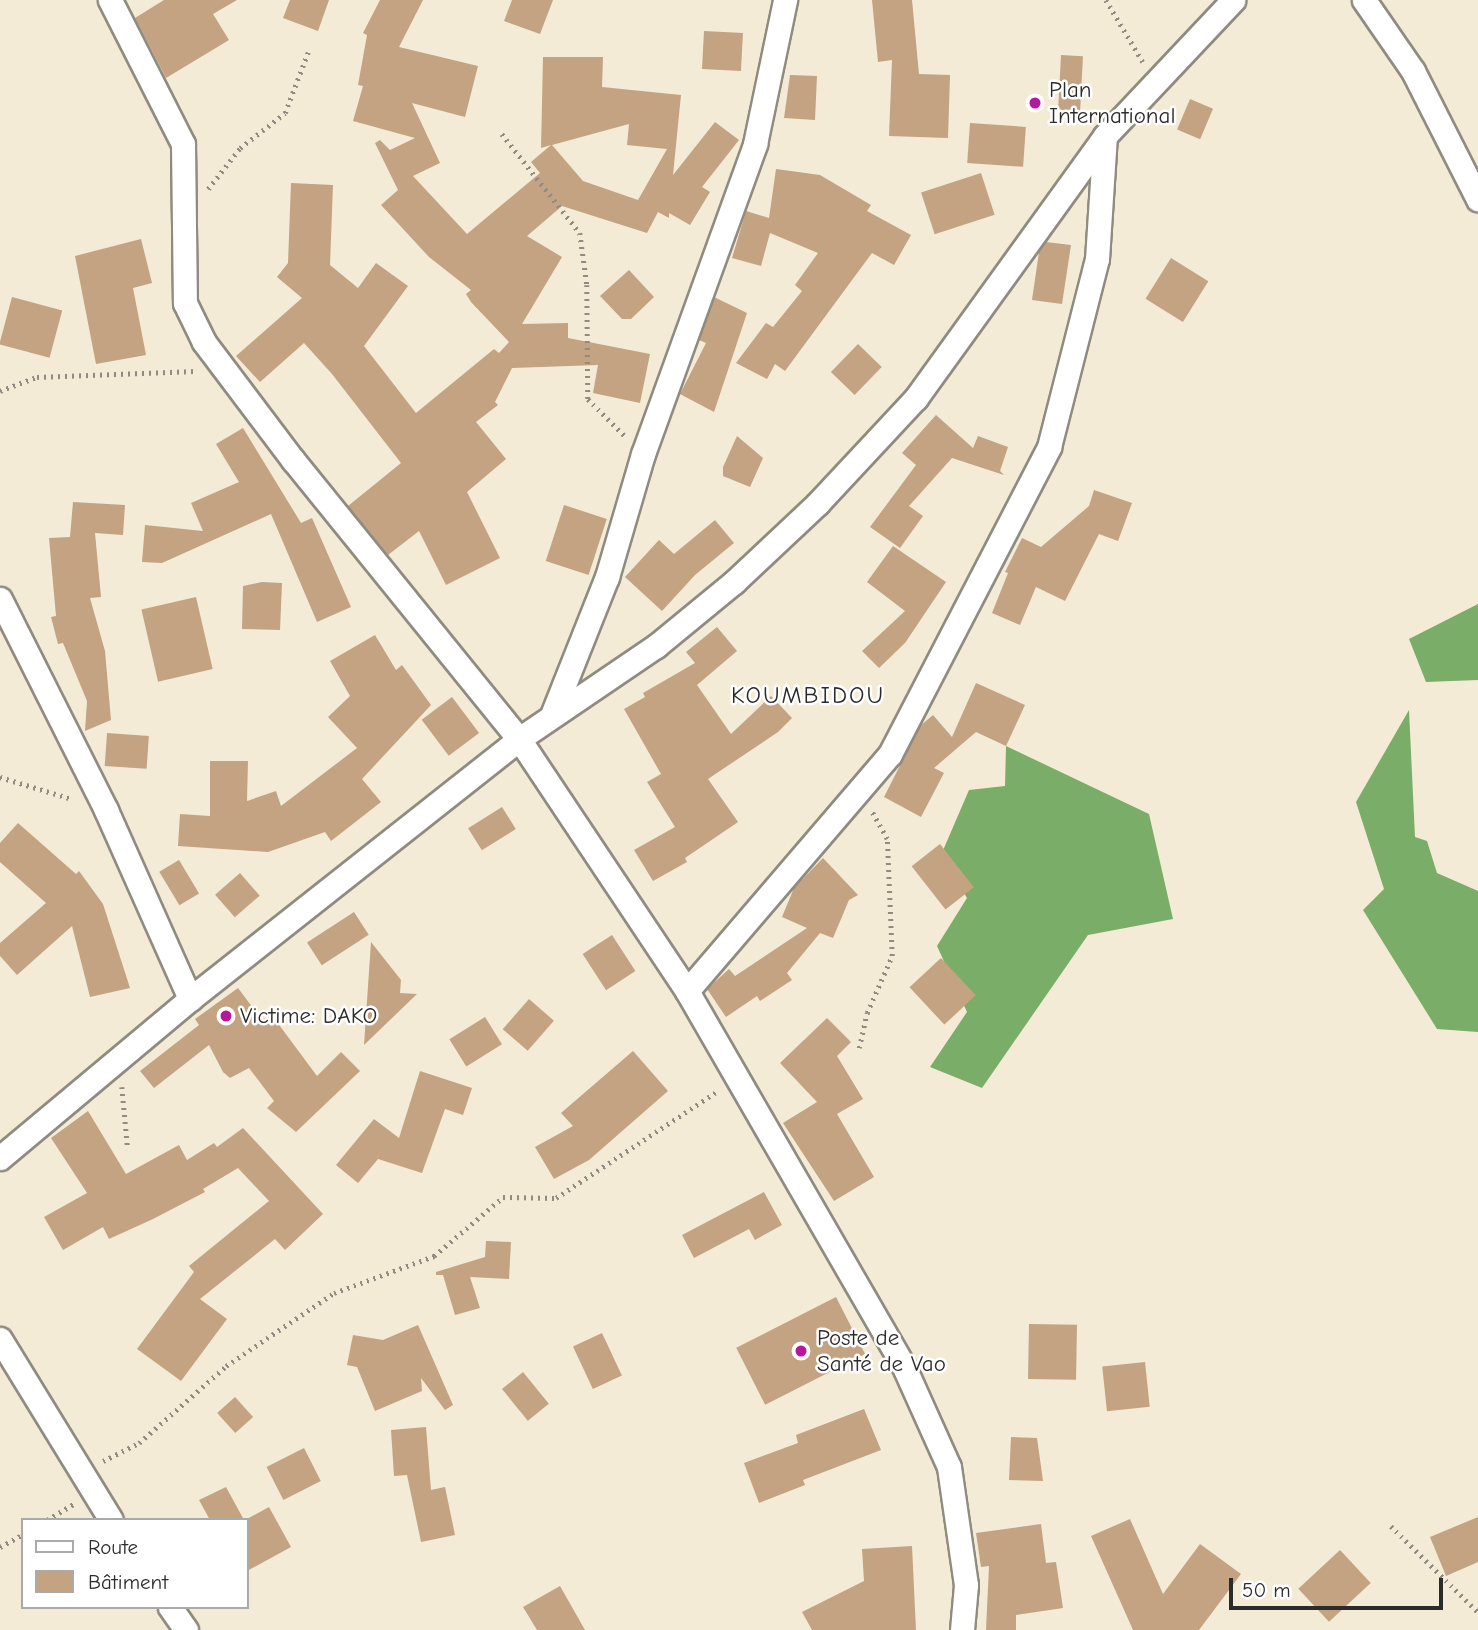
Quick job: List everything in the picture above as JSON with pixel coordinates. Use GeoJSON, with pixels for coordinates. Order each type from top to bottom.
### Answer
{"type":"FeatureCollection","features":[{"type":"Feature","properties":{"kind":"street"},"geometry":{"type":"LineString","coordinates":[[110,0],[183,144],[185,303],[204,342],[302,471],[519,739],[687,991],[905,1369],[949,1467],[966,1586],[962,1630]]}},
{"type":"Feature","properties":{"kind":"street"},"geometry":{"type":"LineString","coordinates":[[552,715],[607,577],[643,454],[755,144],[785,0]]}},
{"type":"Feature","properties":{"kind":"street"},"geometry":{"type":"LineString","coordinates":[[0,1158],[190,999],[519,739],[656,646],[734,582],[817,503],[916,398],[1105,136],[1233,0]]}},
{"type":"Feature","properties":{"kind":"street"},"geometry":{"type":"LineString","coordinates":[[1364,0],[1413,71],[1478,199]]}},
{"type":"Feature","properties":{"kind":"street"},"geometry":{"type":"LineString","coordinates":[[687,991],[890,754],[1049,447],[1097,259],[1105,136]]}},
{"type":"Feature","properties":{"kind":"street"},"geometry":{"type":"LineString","coordinates":[[0,599],[106,810],[190,999]]}},
{"type":"Feature","properties":{"kind":"street"},"geometry":{"type":"LineString","coordinates":[[0,1339],[110,1518]]}},
{"type":"Feature","properties":{"kind":"street"},"geometry":{"type":"LineString","coordinates":[[171,1609],[186,1630]]}},
{"type":"Feature","properties":{"kind":"path"},"geometry":{"type":"LineString","coordinates":[[1106,0],[1155,83]]}},
{"type":"Feature","properties":{"kind":"path"},"geometry":{"type":"LineString","coordinates":[[184,220],[240,148],[285,113],[308,52]]}},
{"type":"Feature","properties":{"kind":"path"},"geometry":{"type":"LineString","coordinates":[[502,134],[580,233],[587,285],[588,399],[643,454]]}},
{"type":"Feature","properties":{"kind":"path"},"geometry":{"type":"LineString","coordinates":[[0,391],[37,377],[225,370]]}},
{"type":"Feature","properties":{"kind":"path"},"geometry":{"type":"LineString","coordinates":[[0,777],[106,810]]}},
{"type":"Feature","properties":{"kind":"path"},"geometry":{"type":"LineString","coordinates":[[859,790],[887,839],[892,956],[867,1013],[859,1048]]}},
{"type":"Feature","properties":{"kind":"path"},"geometry":{"type":"LineString","coordinates":[[119,1059],[128,1150]]}},
{"type":"Feature","properties":{"kind":"path"},"geometry":{"type":"LineString","coordinates":[[80,1473],[139,1443],[226,1366],[334,1293],[434,1256],[503,1197],[556,1198],[737,1078]]}},
{"type":"Feature","properties":{"kind":"path"},"geometry":{"type":"LineString","coordinates":[[1391,1526],[1478,1612]]}},
{"type":"Feature","properties":{"kind":"path"},"geometry":{"type":"LineString","coordinates":[[0,1547],[21,1535]]}},
{"type":"Feature","properties":{"kind":"green space"},"geometry":{"type":"Polygon","coordinates":[[[1478,604],[1478,680],[1426,682],[1409,639],[1478,604]]]}},
{"type":"Feature","properties":{"kind":"green space"},"geometry":{"type":"Polygon","coordinates":[[[1409,710],[1415,837],[1427,841],[1437,873],[1478,891],[1478,1032],[1437,1029],[1363,910],[1384,889],[1356,802],[1409,710]]]}},
{"type":"Feature","properties":{"kind":"green space"},"geometry":{"type":"Polygon","coordinates":[[[1006,746],[1149,814],[1173,919],[1088,935],[982,1088],[930,1067],[967,1012],[937,946],[967,898],[941,855],[969,790],[1005,786],[1006,746]]]}},
{"type":"Feature","properties":{"kind":"building"},"geometry":{"type":"Polygon","coordinates":[[[164,0],[237,0],[213,14],[229,40],[166,78],[135,18],[164,0]]]}},
{"type":"Feature","properties":{"kind":"building"},"geometry":{"type":"Polygon","coordinates":[[[290,0],[329,0],[318,31],[283,18],[290,0]]]}},
{"type":"Feature","properties":{"kind":"building"},"geometry":{"type":"Polygon","coordinates":[[[380,0],[423,0],[399,47],[478,66],[465,117],[412,103],[440,163],[413,176],[467,234],[540,173],[531,162],[551,145],[541,148],[543,57],[603,57],[602,87],[681,95],[673,175],[715,122],[739,140],[702,187],[710,192],[690,225],[669,213],[669,218],[658,212],[647,233],[562,206],[527,236],[562,257],[522,324],[568,323],[568,338],[650,354],[640,403],[593,393],[598,365],[512,368],[495,402],[498,405],[476,422],[506,459],[467,492],[500,558],[446,585],[419,531],[388,555],[348,506],[401,463],[332,374],[304,343],[260,382],[236,356],[302,298],[277,277],[288,263],[291,183],[333,185],[330,265],[358,288],[376,263],[408,286],[364,346],[416,413],[494,349],[499,353],[509,342],[471,302],[466,294],[471,290],[429,257],[381,205],[398,190],[375,143],[380,140],[390,150],[415,138],[353,121],[363,86],[358,85],[367,35],[363,33],[380,0]],[[629,124],[552,145],[583,181],[638,200],[667,149],[627,145],[629,124]]]}},
{"type":"Feature","properties":{"kind":"building"},"geometry":{"type":"Polygon","coordinates":[[[512,0],[553,0],[540,34],[504,21],[512,0]]]}},
{"type":"Feature","properties":{"kind":"building"},"geometry":{"type":"Polygon","coordinates":[[[872,0],[912,0],[919,74],[950,75],[948,138],[889,136],[892,60],[878,62],[872,0]]]}},
{"type":"Feature","properties":{"kind":"building"},"geometry":{"type":"Polygon","coordinates":[[[704,31],[743,33],[741,71],[702,69],[704,31]]]}},
{"type":"Feature","properties":{"kind":"building"},"geometry":{"type":"Polygon","coordinates":[[[1061,55],[1083,56],[1080,112],[1058,111],[1061,55]]]}},
{"type":"Feature","properties":{"kind":"building"},"geometry":{"type":"Polygon","coordinates":[[[790,75],[817,76],[815,120],[784,118],[790,75]]]}},
{"type":"Feature","properties":{"kind":"building"},"geometry":{"type":"Polygon","coordinates":[[[1190,99],[1213,109],[1200,139],[1177,129],[1190,99]]]}},
{"type":"Feature","properties":{"kind":"building"},"geometry":{"type":"Polygon","coordinates":[[[970,123],[1026,127],[1023,167],[967,163],[970,123]]]}},
{"type":"Feature","properties":{"kind":"building"},"geometry":{"type":"Polygon","coordinates":[[[776,169],[820,175],[871,205],[867,211],[911,235],[894,265],[872,253],[785,371],[775,364],[767,379],[736,363],[766,323],[773,327],[802,291],[795,285],[818,253],[770,233],[761,266],[732,258],[746,211],[769,218],[776,169]]]}},
{"type":"Feature","properties":{"kind":"building"},"geometry":{"type":"Polygon","coordinates":[[[981,173],[995,215],[935,234],[921,192],[981,173]]]}},
{"type":"Feature","properties":{"kind":"building"},"geometry":{"type":"Polygon","coordinates":[[[141,239],[152,283],[133,288],[146,355],[96,364],[75,256],[141,239]]]}},
{"type":"Feature","properties":{"kind":"building"},"geometry":{"type":"Polygon","coordinates":[[[1046,242],[1071,245],[1062,304],[1032,300],[1039,252],[1046,242]]]}},
{"type":"Feature","properties":{"kind":"building"},"geometry":{"type":"Polygon","coordinates":[[[1171,258],[1208,281],[1183,322],[1146,299],[1171,258]]]}},
{"type":"Feature","properties":{"kind":"building"},"geometry":{"type":"Polygon","coordinates":[[[629,270],[654,297],[631,319],[622,319],[600,296],[629,270]]]}},
{"type":"Feature","properties":{"kind":"building"},"geometry":{"type":"Polygon","coordinates":[[[12,297],[62,310],[50,358],[0,345],[12,297]]]}},
{"type":"Feature","properties":{"kind":"building"},"geometry":{"type":"Polygon","coordinates":[[[714,297],[747,313],[714,412],[680,394],[706,343],[699,340],[714,297]]]}},
{"type":"Feature","properties":{"kind":"building"},"geometry":{"type":"Polygon","coordinates":[[[858,344],[882,367],[855,395],[831,372],[858,344]]]}},
{"type":"Feature","properties":{"kind":"building"},"geometry":{"type":"Polygon","coordinates":[[[936,415],[973,448],[978,436],[1008,447],[1000,471],[1004,475],[952,458],[909,506],[923,516],[900,548],[870,527],[916,465],[902,453],[936,415]]]}},
{"type":"Feature","properties":{"kind":"building"},"geometry":{"type":"Polygon","coordinates":[[[243,428],[301,523],[312,518],[351,607],[317,622],[271,514],[162,563],[142,562],[145,525],[203,531],[191,503],[239,482],[216,444],[243,428]]]}},
{"type":"Feature","properties":{"kind":"building"},"geometry":{"type":"Polygon","coordinates":[[[737,436],[763,458],[750,487],[723,476],[723,467],[737,436]]]}},
{"type":"Feature","properties":{"kind":"building"},"geometry":{"type":"Polygon","coordinates":[[[1094,490],[1132,503],[1118,541],[1099,534],[1065,601],[1036,587],[1020,625],[992,613],[1008,573],[1005,572],[1022,538],[1041,547],[1089,506],[1094,490]]]}},
{"type":"Feature","properties":{"kind":"building"},"geometry":{"type":"Polygon","coordinates":[[[73,502],[125,505],[123,535],[95,533],[101,597],[90,598],[105,651],[111,720],[85,731],[87,701],[63,643],[58,644],[51,617],[56,616],[49,538],[70,537],[73,502]]]}},
{"type":"Feature","properties":{"kind":"building"},"geometry":{"type":"Polygon","coordinates":[[[564,505],[607,519],[589,575],[546,561],[564,505]]]}},
{"type":"Feature","properties":{"kind":"building"},"geometry":{"type":"Polygon","coordinates":[[[715,520],[734,543],[695,575],[662,611],[625,577],[659,540],[674,554],[715,520]]]}},
{"type":"Feature","properties":{"kind":"building"},"geometry":{"type":"Polygon","coordinates":[[[893,546],[946,582],[905,643],[879,668],[862,651],[905,611],[867,582],[893,546]]]}},
{"type":"Feature","properties":{"kind":"building"},"geometry":{"type":"Polygon","coordinates":[[[262,582],[282,583],[280,630],[242,629],[243,586],[262,582]]]}},
{"type":"Feature","properties":{"kind":"building"},"geometry":{"type":"Polygon","coordinates":[[[196,597],[213,669],[158,682],[141,610],[196,597]]]}},
{"type":"Feature","properties":{"kind":"building"},"geometry":{"type":"Polygon","coordinates":[[[717,627],[737,651],[697,685],[731,734],[771,696],[792,718],[778,732],[708,779],[738,822],[685,858],[687,862],[653,881],[634,850],[675,827],[647,782],[661,774],[624,709],[645,697],[643,693],[695,663],[686,652],[717,627]]]}},
{"type":"Feature","properties":{"kind":"building"},"geometry":{"type":"Polygon","coordinates":[[[375,635],[396,670],[402,665],[431,705],[362,779],[381,802],[331,841],[325,832],[268,852],[178,846],[180,814],[210,816],[210,761],[248,761],[247,801],[276,791],[281,806],[357,748],[328,717],[350,696],[330,661],[375,635]]]}},
{"type":"Feature","properties":{"kind":"building"},"geometry":{"type":"Polygon","coordinates":[[[976,683],[1025,705],[1006,746],[976,732],[934,768],[944,773],[921,817],[884,797],[920,726],[933,715],[952,737],[976,683]]]}},
{"type":"Feature","properties":{"kind":"building"},"geometry":{"type":"Polygon","coordinates":[[[452,697],[479,733],[449,756],[422,720],[452,697]]]}},
{"type":"Feature","properties":{"kind":"building"},"geometry":{"type":"Polygon","coordinates":[[[107,733],[149,736],[147,769],[105,766],[107,733]]]}},
{"type":"Feature","properties":{"kind":"building"},"geometry":{"type":"Polygon","coordinates":[[[502,807],[516,829],[482,850],[468,828],[502,807]]]}},
{"type":"Feature","properties":{"kind":"building"},"geometry":{"type":"Polygon","coordinates":[[[18,823],[76,874],[79,871],[103,904],[130,988],[90,997],[72,926],[17,975],[0,956],[0,943],[46,903],[0,862],[0,843],[18,823]]]}},
{"type":"Feature","properties":{"kind":"building"},"geometry":{"type":"Polygon","coordinates":[[[940,844],[974,887],[945,910],[912,866],[940,844]]]}},
{"type":"Feature","properties":{"kind":"building"},"geometry":{"type":"Polygon","coordinates":[[[823,858],[858,895],[849,900],[833,938],[820,933],[787,973],[792,980],[760,1001],[757,996],[726,1017],[707,989],[729,969],[735,976],[807,928],[782,917],[794,888],[823,858]]]}},
{"type":"Feature","properties":{"kind":"building"},"geometry":{"type":"Polygon","coordinates":[[[179,860],[199,893],[179,905],[159,872],[179,860]]]}},
{"type":"Feature","properties":{"kind":"building"},"geometry":{"type":"Polygon","coordinates":[[[240,873],[260,896],[235,917],[215,895],[240,873]]]}},
{"type":"Feature","properties":{"kind":"building"},"geometry":{"type":"Polygon","coordinates":[[[354,912],[369,935],[322,965],[307,942],[354,912]]]}},
{"type":"Feature","properties":{"kind":"building"},"geometry":{"type":"Polygon","coordinates":[[[612,935],[635,971],[606,990],[583,954],[612,935]]]}},
{"type":"Feature","properties":{"kind":"building"},"geometry":{"type":"Polygon","coordinates":[[[371,942],[401,980],[400,993],[417,994],[364,1045],[371,942]]]}},
{"type":"Feature","properties":{"kind":"building"},"geometry":{"type":"Polygon","coordinates":[[[941,958],[976,995],[944,1025],[910,987],[941,958]]]}},
{"type":"Feature","properties":{"kind":"building"},"geometry":{"type":"Polygon","coordinates":[[[238,988],[262,1020],[271,1014],[317,1076],[341,1052],[360,1071],[296,1132],[267,1108],[274,1101],[249,1068],[230,1078],[223,1072],[209,1045],[154,1088],[140,1071],[199,1025],[195,1019],[238,988]]]}},
{"type":"Feature","properties":{"kind":"building"},"geometry":{"type":"Polygon","coordinates":[[[529,999],[554,1021],[528,1051],[503,1029],[529,999]]]}},
{"type":"Feature","properties":{"kind":"building"},"geometry":{"type":"Polygon","coordinates":[[[485,1017],[502,1044],[466,1066],[449,1039],[485,1017]]]}},
{"type":"Feature","properties":{"kind":"building"},"geometry":{"type":"Polygon","coordinates":[[[827,1018],[851,1042],[837,1056],[863,1099],[837,1114],[874,1177],[834,1201],[783,1123],[817,1102],[780,1063],[827,1018]]]}},
{"type":"Feature","properties":{"kind":"building"},"geometry":{"type":"Polygon","coordinates":[[[633,1051],[668,1091],[589,1160],[554,1179],[535,1147],[573,1126],[561,1113],[633,1051]]]}},
{"type":"Feature","properties":{"kind":"building"},"geometry":{"type":"Polygon","coordinates":[[[420,1071],[472,1088],[463,1115],[445,1109],[422,1173],[378,1159],[358,1183],[336,1165],[374,1119],[399,1138],[420,1071]]]}},
{"type":"Feature","properties":{"kind":"building"},"geometry":{"type":"Polygon","coordinates":[[[88,1111],[126,1174],[179,1145],[187,1160],[214,1143],[217,1147],[243,1128],[323,1214],[285,1250],[275,1239],[200,1299],[227,1319],[181,1381],[137,1349],[194,1272],[189,1266],[269,1201],[238,1168],[203,1189],[205,1192],[153,1219],[109,1239],[103,1227],[63,1250],[44,1217],[87,1193],[51,1138],[88,1111]]]}},
{"type":"Feature","properties":{"kind":"building"},"geometry":{"type":"Polygon","coordinates":[[[764,1192],[782,1225],[755,1240],[749,1229],[694,1258],[682,1235],[764,1192]]]}},
{"type":"Feature","properties":{"kind":"building"},"geometry":{"type":"Polygon","coordinates":[[[486,1241],[511,1242],[509,1279],[470,1277],[480,1308],[455,1315],[443,1275],[436,1275],[436,1272],[485,1257],[486,1241]]]}},
{"type":"Feature","properties":{"kind":"building"},"geometry":{"type":"Polygon","coordinates":[[[836,1297],[865,1354],[765,1405],[736,1348],[836,1297]]]}},
{"type":"Feature","properties":{"kind":"building"},"geometry":{"type":"Polygon","coordinates":[[[1029,1324],[1077,1325],[1076,1380],[1028,1379],[1029,1324]]]}},
{"type":"Feature","properties":{"kind":"building"},"geometry":{"type":"Polygon","coordinates":[[[418,1325],[453,1405],[445,1410],[421,1378],[422,1391],[375,1411],[357,1367],[347,1365],[353,1335],[383,1340],[418,1325]]]}},
{"type":"Feature","properties":{"kind":"building"},"geometry":{"type":"Polygon","coordinates":[[[602,1333],[622,1376],[593,1389],[573,1347],[602,1333]]]}},
{"type":"Feature","properties":{"kind":"building"},"geometry":{"type":"Polygon","coordinates":[[[1145,1362],[1150,1407],[1107,1411],[1102,1366],[1145,1362]]]}},
{"type":"Feature","properties":{"kind":"building"},"geometry":{"type":"Polygon","coordinates":[[[523,1372],[549,1404],[528,1421],[502,1389],[523,1372]]]}},
{"type":"Feature","properties":{"kind":"building"},"geometry":{"type":"Polygon","coordinates":[[[235,1397],[253,1417],[235,1433],[217,1413],[235,1397]]]}},
{"type":"Feature","properties":{"kind":"building"},"geometry":{"type":"Polygon","coordinates":[[[864,1409],[881,1450],[803,1480],[805,1485],[759,1503],[744,1463],[798,1443],[796,1435],[864,1409]]]}},
{"type":"Feature","properties":{"kind":"building"},"geometry":{"type":"Polygon","coordinates":[[[426,1427],[431,1490],[445,1487],[455,1535],[421,1542],[407,1475],[394,1476],[391,1430],[426,1427]]]}},
{"type":"Feature","properties":{"kind":"building"},"geometry":{"type":"Polygon","coordinates":[[[1011,1437],[1037,1438],[1043,1481],[1009,1480],[1011,1437]]]}},
{"type":"Feature","properties":{"kind":"building"},"geometry":{"type":"Polygon","coordinates":[[[304,1448],[321,1481],[283,1500],[267,1467],[304,1448]]]}},
{"type":"Feature","properties":{"kind":"building"},"geometry":{"type":"Polygon","coordinates":[[[226,1487],[243,1518],[209,1518],[199,1500],[226,1487]]]}},
{"type":"Feature","properties":{"kind":"building"},"geometry":{"type":"Polygon","coordinates":[[[269,1507],[291,1547],[248,1570],[248,1518],[269,1507]]]}},
{"type":"Feature","properties":{"kind":"building"},"geometry":{"type":"Polygon","coordinates":[[[1478,1517],[1478,1562],[1446,1576],[1430,1537],[1478,1517]]]}},
{"type":"Feature","properties":{"kind":"building"},"geometry":{"type":"Polygon","coordinates":[[[1130,1519],[1163,1594],[1200,1544],[1241,1574],[1199,1630],[1133,1630],[1091,1536],[1130,1519]]]}},
{"type":"Feature","properties":{"kind":"building"},"geometry":{"type":"Polygon","coordinates":[[[1041,1524],[1046,1563],[1056,1562],[1063,1608],[1016,1615],[1016,1630],[986,1630],[989,1566],[981,1567],[976,1533],[1041,1524]]]}},
{"type":"Feature","properties":{"kind":"building"},"geometry":{"type":"Polygon","coordinates":[[[912,1546],[916,1630],[812,1630],[802,1612],[864,1581],[862,1549],[912,1546]]]}},
{"type":"Feature","properties":{"kind":"building"},"geometry":{"type":"Polygon","coordinates":[[[1340,1550],[1371,1583],[1329,1622],[1298,1589],[1340,1550]]]}},
{"type":"Feature","properties":{"kind":"building"},"geometry":{"type":"Polygon","coordinates":[[[560,1586],[585,1630],[537,1630],[523,1607],[560,1586]]]}},
{"type":"Feature","properties":{"kind":"place","name":"Plan International"},"geometry":{"type":"Point","coordinates":[1035,103]}},
{"type":"Feature","properties":{"kind":"place","name":"Victime: DAKO"},"geometry":{"type":"Point","coordinates":[226,1016]}},
{"type":"Feature","properties":{"kind":"place","name":"Poste de Santé de Vao"},"geometry":{"type":"Point","coordinates":[801,1351]}},
{"type":"Feature","properties":{"kind":"district","name":"KOUMBIDOU"},"geometry":{"type":"Point","coordinates":[808,696]}}]}
